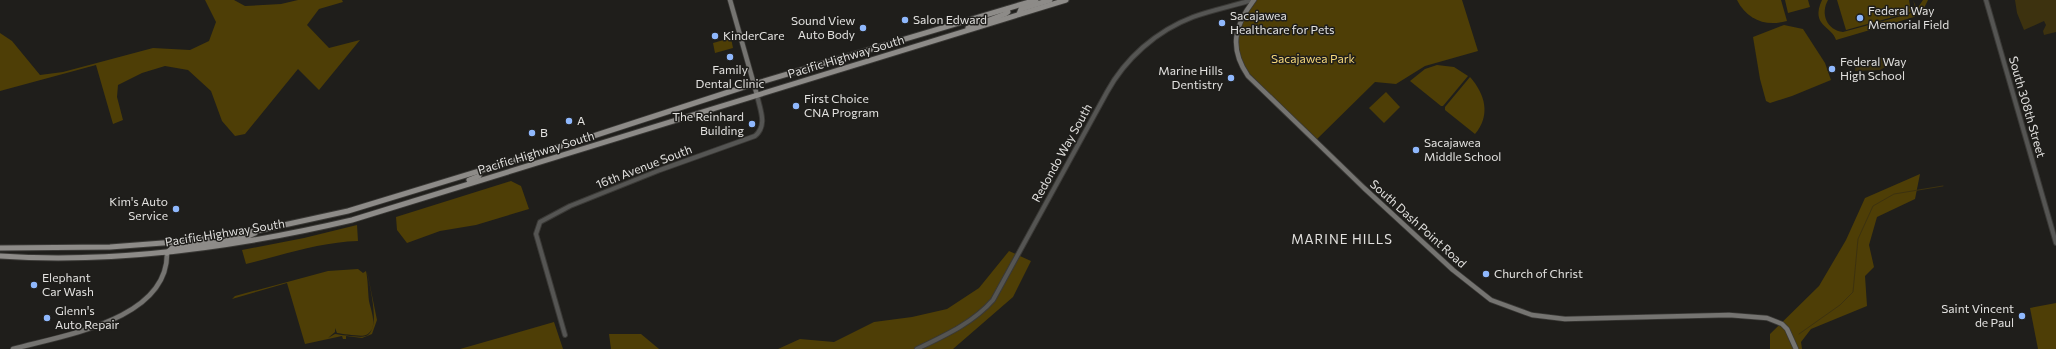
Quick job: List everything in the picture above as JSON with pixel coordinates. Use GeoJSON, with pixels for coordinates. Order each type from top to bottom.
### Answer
{"type":"FeatureCollection","features":[{"type":"Feature","properties":{"kind":"main road"},"geometry":{"type":"LineString","coordinates":[[730,0],[757,95]]}},
{"type":"Feature","properties":{"kind":"main road","name":"Pacific Highway South"},"geometry":{"type":"LineString","coordinates":[[0,248],[110,247],[193,240],[261,230],[348,211],[480,171],[754,84],[1036,0]]}},
{"type":"Feature","properties":{"kind":"main road"},"geometry":{"type":"LineString","coordinates":[[1019,14],[1021,9],[1050,0]]}},
{"type":"Feature","properties":{"kind":"main road","name":"Pacific Highway South"},"geometry":{"type":"LineString","coordinates":[[0,256],[110,257],[167,253],[300,232],[352,220],[1066,0]]}},
{"type":"Feature","properties":{"kind":"main road","name":"South Dash Point Road"},"geometry":{"type":"LineString","coordinates":[[1253,0],[1240,24],[1235,40],[1239,59],[1248,76],[1364,188],[1453,270],[1491,300],[1532,315],[1565,319],[1736,315],[1759,317],[1782,324],[1792,336],[1796,349]]}},
{"type":"Feature","properties":{"kind":"main road"},"geometry":{"type":"LineString","coordinates":[[956,34],[978,23],[1005,14],[1008,12],[1007,9]]}},
{"type":"Feature","properties":{"kind":"main road"},"geometry":{"type":"LineString","coordinates":[[452,189],[479,176],[480,171]]}},
{"type":"Feature","properties":{"kind":"main road"},"geometry":{"type":"LineString","coordinates":[[300,232],[344,218],[348,211]]}},
{"type":"Feature","properties":{"kind":"main road"},"geometry":{"type":"LineString","coordinates":[[13,349],[102,324],[131,310],[160,284],[166,269],[167,253],[172,248],[244,238],[261,230]]}},
{"type":"Feature","properties":{"kind":"street","name":"Redondo Way South"},"geometry":{"type":"LineString","coordinates":[[917,349],[979,315],[993,300],[1117,73],[1128,61],[1160,35],[1183,22],[1253,0]]}},
{"type":"Feature","properties":{"kind":"street","name":"South 308th Street"},"geometry":{"type":"LineString","coordinates":[[1986,0],[2056,243]]}},
{"type":"Feature","properties":{"kind":"street","name":"16th Avenue South"},"geometry":{"type":"LineString","coordinates":[[565,335],[536,234],[538,225],[544,219],[570,206],[660,170],[747,140],[760,132],[762,128],[763,119],[757,95]]}},
{"type":"Feature","properties":{"kind":"green space"},"geometry":{"type":"Polygon","coordinates":[[[205,0],[234,0],[245,6],[281,4],[298,0],[342,0],[343,2],[319,9],[307,25],[329,48],[360,40],[319,90],[298,69],[245,134],[235,136],[222,121],[211,91],[188,70],[165,66],[142,73],[118,85],[117,97],[123,120],[113,124],[96,65],[0,91],[0,33],[12,41],[40,75],[63,72],[153,48],[190,50],[209,41],[216,22],[205,0]]]}},
{"type":"Feature","properties":{"kind":"green space","name":"Sacajawea Park"},"geometry":{"type":"Polygon","coordinates":[[[1254,0],[1462,0],[1478,51],[1425,66],[1396,84],[1375,82],[1315,141],[1266,95],[1240,63],[1236,35],[1254,0]]]}},
{"type":"Feature","properties":{"kind":"green space"},"geometry":{"type":"Polygon","coordinates":[[[1737,0],[1781,0],[1787,21],[1772,23],[1758,20],[1746,13],[1737,0]]]}},
{"type":"Feature","properties":{"kind":"green space"},"geometry":{"type":"Polygon","coordinates":[[[1785,0],[1808,0],[1810,7],[1788,13],[1785,0]]]}},
{"type":"Feature","properties":{"kind":"green space"},"geometry":{"type":"Polygon","coordinates":[[[1822,0],[1828,0],[1825,16],[1829,25],[1837,31],[1843,32],[1909,14],[1916,10],[1913,0],[1917,9],[1923,0],[1928,0],[1923,10],[1914,17],[1836,40],[1834,35],[1820,20],[1819,9],[1822,0]]]}},
{"type":"Feature","properties":{"kind":"green space","name":"Federal Way Memorial Field"},"geometry":{"type":"Polygon","coordinates":[[[1837,0],[1909,0],[1911,12],[1846,30],[1837,0]]]}},
{"type":"Feature","properties":{"kind":"green space"},"geometry":{"type":"Polygon","coordinates":[[[1784,25],[1803,29],[1825,63],[1831,80],[1792,96],[1770,103],[1766,101],[1760,79],[1753,37],[1784,25]]]}},
{"type":"Feature","properties":{"kind":"green space"},"geometry":{"type":"Polygon","coordinates":[[[731,38],[733,48],[715,53],[713,43],[731,38]]]}},
{"type":"Feature","properties":{"kind":"green space"},"geometry":{"type":"Polygon","coordinates":[[[1437,65],[1454,67],[1468,76],[1443,106],[1441,106],[1410,81],[1425,69],[1437,65]]]}},
{"type":"Feature","properties":{"kind":"green space"},"geometry":{"type":"Polygon","coordinates":[[[1470,77],[1479,90],[1484,105],[1483,119],[1475,134],[1445,110],[1445,107],[1470,77]]]}},
{"type":"Feature","properties":{"kind":"green space"},"geometry":{"type":"Polygon","coordinates":[[[1386,92],[1400,107],[1384,123],[1369,108],[1386,92]]]}},
{"type":"Feature","properties":{"kind":"green space"},"geometry":{"type":"Polygon","coordinates":[[[1920,174],[1915,199],[1877,217],[1869,245],[1874,267],[1865,276],[1867,306],[1811,329],[1801,342],[1802,349],[1770,349],[1770,334],[1819,286],[1846,240],[1865,198],[1920,174]]]}},
{"type":"Feature","properties":{"kind":"green space"},"geometry":{"type":"Polygon","coordinates":[[[511,181],[521,186],[529,209],[476,225],[440,231],[407,243],[397,230],[396,217],[511,181]]]}},
{"type":"Feature","properties":{"kind":"green space"},"geometry":{"type":"Polygon","coordinates":[[[357,225],[358,241],[316,246],[246,264],[242,250],[304,238],[357,225]]]}},
{"type":"Feature","properties":{"kind":"green space"},"geometry":{"type":"Polygon","coordinates":[[[1009,251],[1031,261],[1013,297],[953,349],[778,349],[800,339],[834,342],[874,322],[912,317],[947,309],[979,288],[1009,251]]]}},
{"type":"Feature","properties":{"kind":"green space"},"geometry":{"type":"Polygon","coordinates":[[[358,269],[363,273],[366,271],[373,325],[374,316],[372,296],[367,271],[377,320],[372,334],[362,338],[346,336],[346,339],[343,339],[342,336],[305,344],[287,283],[232,299],[235,296],[328,271],[358,269]],[[335,328],[335,332],[328,338],[335,334],[363,337],[371,332],[372,329],[366,335],[352,335],[337,333],[335,328]]]}},
{"type":"Feature","properties":{"kind":"green space"},"geometry":{"type":"Polygon","coordinates":[[[2056,303],[2056,349],[2038,349],[2030,308],[2056,303]]]}},
{"type":"Feature","properties":{"kind":"green space"},"geometry":{"type":"Polygon","coordinates":[[[554,322],[563,349],[460,349],[554,322]]]}},
{"type":"Feature","properties":{"kind":"green space"},"geometry":{"type":"Polygon","coordinates":[[[609,334],[641,334],[659,349],[611,349],[609,334]]]}},
{"type":"Feature","properties":{"kind":"shaded area"},"geometry":{"type":"Polygon","coordinates":[[[2015,0],[2056,0],[2056,32],[2044,35],[2043,31],[2046,25],[2044,21],[2024,30],[2017,13],[2015,0]]]}},
{"type":"Feature","properties":{"kind":"shaded area"},"geometry":{"type":"Polygon","coordinates":[[[1883,57],[1888,59],[1887,66],[1880,70],[1855,71],[1856,61],[1874,61],[1883,57]]]}},
{"type":"Feature","properties":{"kind":"waterway"},"geometry":{"type":"LineString","coordinates":[[1799,334],[1840,305],[1853,292],[1858,239],[1873,206],[1894,194],[1943,186]]}},
{"type":"Feature","properties":{"kind":"place","name":"Federal Way Memorial Field"},"geometry":{"type":"Point","coordinates":[1860,18]}},
{"type":"Feature","properties":{"kind":"place","name":"Salon Edward"},"geometry":{"type":"Point","coordinates":[905,20]}},
{"type":"Feature","properties":{"kind":"place","name":"Sacajawea Healthcare for Pets"},"geometry":{"type":"Point","coordinates":[1222,23]}},
{"type":"Feature","properties":{"kind":"place","name":"Sound View Auto Body"},"geometry":{"type":"Point","coordinates":[863,28]}},
{"type":"Feature","properties":{"kind":"place","name":"KinderCare"},"geometry":{"type":"Point","coordinates":[715,36]}},
{"type":"Feature","properties":{"kind":"place","name":"Family Dental Clinic"},"geometry":{"type":"Point","coordinates":[730,57]}},
{"type":"Feature","properties":{"kind":"place","name":"Federal Way High School"},"geometry":{"type":"Point","coordinates":[1832,69]}},
{"type":"Feature","properties":{"kind":"place","name":"Marine Hills Dentistry"},"geometry":{"type":"Point","coordinates":[1231,78]}},
{"type":"Feature","properties":{"kind":"place","name":"First Choice CNA Program"},"geometry":{"type":"Point","coordinates":[796,106]}},
{"type":"Feature","properties":{"kind":"place","name":"A"},"geometry":{"type":"Point","coordinates":[569,121]}},
{"type":"Feature","properties":{"kind":"place","name":"The Reinhard Building"},"geometry":{"type":"Point","coordinates":[752,124]}},
{"type":"Feature","properties":{"kind":"place","name":"B"},"geometry":{"type":"Point","coordinates":[532,133]}},
{"type":"Feature","properties":{"kind":"place","name":"Sacajawea Middle School"},"geometry":{"type":"Point","coordinates":[1416,150]}},
{"type":"Feature","properties":{"kind":"place","name":"Kim's Auto Service"},"geometry":{"type":"Point","coordinates":[176,209]}},
{"type":"Feature","properties":{"kind":"place","name":"Church of Christ"},"geometry":{"type":"Point","coordinates":[1486,274]}},
{"type":"Feature","properties":{"kind":"place","name":"Elephant Car Wash"},"geometry":{"type":"Point","coordinates":[34,285]}},
{"type":"Feature","properties":{"kind":"place","name":"Saint Vincent de Paul"},"geometry":{"type":"Point","coordinates":[2022,316]}},
{"type":"Feature","properties":{"kind":"place","name":"Glenn's Auto Repair"},"geometry":{"type":"Point","coordinates":[47,318]}},
{"type":"Feature","properties":{"kind":"district","name":"MARINE HILLS"},"geometry":{"type":"Point","coordinates":[1342,239]}}]}
